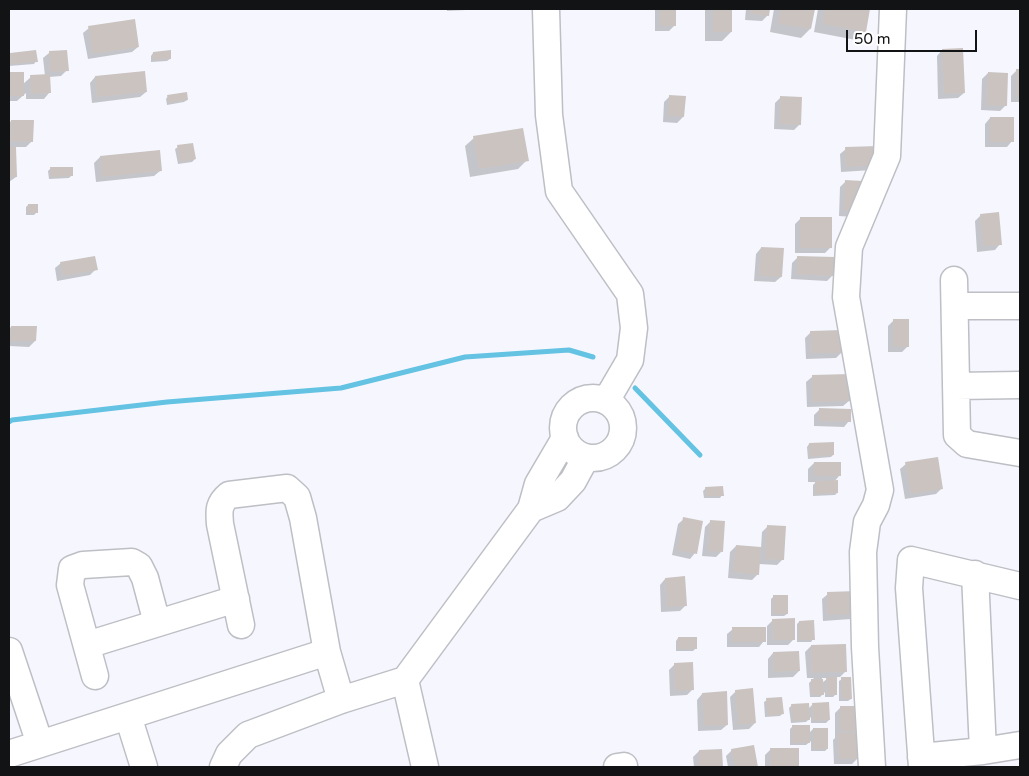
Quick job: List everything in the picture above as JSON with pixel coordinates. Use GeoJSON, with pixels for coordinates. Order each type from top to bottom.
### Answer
{"type":"FeatureCollection","features":[{"type":"Feature","properties":{"kind":"street"},"geometry":{"type":"LineString","coordinates":[[546,9],[549,115],[559,191],[630,294],[634,328],[630,360],[606,401]]}},
{"type":"Feature","properties":{"kind":"street"},"geometry":{"type":"LineString","coordinates":[[872,767],[865,646],[864,552],[867,522],[876,505],[880,490],[846,297],[849,247],[887,156],[893,9]]}},
{"type":"Feature","properties":{"kind":"street"},"geometry":{"type":"LineString","coordinates":[[954,280],[957,435],[967,444],[1020,453]]}},
{"type":"Feature","properties":{"kind":"street"},"geometry":{"type":"LineString","coordinates":[[955,306],[1020,306]]}},
{"type":"Feature","properties":{"kind":"street"},"geometry":{"type":"LineString","coordinates":[[956,386],[1020,385]]}},
{"type":"Feature","properties":{"kind":"street"},"geometry":{"type":"LineString","coordinates":[[596,398],[606,401],[614,406],[620,414],[623,423],[623,433],[620,442],[606,456],[596,458],[577,454],[565,438],[563,428],[565,419],[577,403],[586,399],[596,398]]}},
{"type":"Feature","properties":{"kind":"street"},"geometry":{"type":"LineString","coordinates":[[223,767],[229,754],[248,735],[341,700],[405,680],[530,509],[538,484],[565,438]]}},
{"type":"Feature","properties":{"kind":"street"},"geometry":{"type":"LineString","coordinates":[[530,509],[557,498],[573,481],[586,457]]}},
{"type":"Feature","properties":{"kind":"street"},"geometry":{"type":"LineString","coordinates":[[241,625],[220,524],[219,509],[222,500],[229,495],[287,488],[296,497],[302,518],[327,652],[341,700]]}},
{"type":"Feature","properties":{"kind":"street"},"geometry":{"type":"LineString","coordinates":[[1020,586],[911,560],[909,588],[922,762],[1020,744]]}},
{"type":"Feature","properties":{"kind":"street"},"geometry":{"type":"LineString","coordinates":[[95,676],[70,584],[72,569],[83,565],[132,562],[139,566],[145,578],[157,623]]}},
{"type":"Feature","properties":{"kind":"street"},"geometry":{"type":"LineString","coordinates":[[975,574],[983,751]]}},
{"type":"Feature","properties":{"kind":"street"},"geometry":{"type":"LineString","coordinates":[[87,645],[236,598]]}},
{"type":"Feature","properties":{"kind":"street"},"geometry":{"type":"LineString","coordinates":[[9,651],[40,744]]}},
{"type":"Feature","properties":{"kind":"street"},"geometry":{"type":"LineString","coordinates":[[9,754],[327,652]]}},
{"type":"Feature","properties":{"kind":"street"},"geometry":{"type":"LineString","coordinates":[[405,680],[425,767]]}},
{"type":"Feature","properties":{"kind":"street"},"geometry":{"type":"LineString","coordinates":[[128,716],[144,767]]}},
{"type":"Feature","properties":{"kind":"building"},"geometry":{"type":"Polygon","coordinates":[[[660,9],[676,9],[676,26],[660,26],[660,9]]]}},
{"type":"Feature","properties":{"kind":"building"},"geometry":{"type":"Polygon","coordinates":[[[713,9],[732,9],[732,32],[713,32],[713,9]]]}},
{"type":"Feature","properties":{"kind":"building"},"geometry":{"type":"Polygon","coordinates":[[[751,9],[770,9],[769,16],[750,14],[751,9]]]}},
{"type":"Feature","properties":{"kind":"building"},"geometry":{"type":"Polygon","coordinates":[[[781,9],[815,9],[811,29],[778,24],[781,9]]]}},
{"type":"Feature","properties":{"kind":"building"},"geometry":{"type":"Polygon","coordinates":[[[825,9],[870,9],[866,32],[822,24],[825,9]]]}},
{"type":"Feature","properties":{"kind":"building"},"geometry":{"type":"Polygon","coordinates":[[[135,19],[139,47],[93,54],[88,26],[135,19]]]}},
{"type":"Feature","properties":{"kind":"building"},"geometry":{"type":"Polygon","coordinates":[[[963,48],[965,93],[944,94],[942,49],[963,48]]]}},
{"type":"Feature","properties":{"kind":"building"},"geometry":{"type":"Polygon","coordinates":[[[36,50],[38,62],[11,64],[10,53],[36,50]]]}},
{"type":"Feature","properties":{"kind":"building"},"geometry":{"type":"Polygon","coordinates":[[[67,50],[69,71],[50,72],[49,51],[67,50]]]}},
{"type":"Feature","properties":{"kind":"building"},"geometry":{"type":"Polygon","coordinates":[[[171,50],[171,59],[153,60],[153,52],[171,50]]]}},
{"type":"Feature","properties":{"kind":"building"},"geometry":{"type":"Polygon","coordinates":[[[1016,69],[1020,69],[1020,97],[1016,97],[1016,69]]]}},
{"type":"Feature","properties":{"kind":"building"},"geometry":{"type":"Polygon","coordinates":[[[145,71],[147,92],[97,97],[95,76],[145,71]]]}},
{"type":"Feature","properties":{"kind":"building"},"geometry":{"type":"Polygon","coordinates":[[[9,72],[24,72],[24,96],[9,96],[9,72]]]}},
{"type":"Feature","properties":{"kind":"building"},"geometry":{"type":"Polygon","coordinates":[[[988,72],[1008,73],[1007,106],[986,105],[988,72]]]}},
{"type":"Feature","properties":{"kind":"building"},"geometry":{"type":"Polygon","coordinates":[[[50,74],[51,93],[31,94],[30,75],[50,74]]]}},
{"type":"Feature","properties":{"kind":"building"},"geometry":{"type":"Polygon","coordinates":[[[187,92],[188,100],[169,103],[167,95],[187,92]]]}},
{"type":"Feature","properties":{"kind":"building"},"geometry":{"type":"Polygon","coordinates":[[[669,95],[686,96],[684,117],[668,116],[669,95]]]}},
{"type":"Feature","properties":{"kind":"building"},"geometry":{"type":"Polygon","coordinates":[[[780,96],[802,97],[801,125],[780,124],[780,96]]]}},
{"type":"Feature","properties":{"kind":"building"},"geometry":{"type":"Polygon","coordinates":[[[990,117],[1014,117],[1014,142],[990,142],[990,117]]]}},
{"type":"Feature","properties":{"kind":"building"},"geometry":{"type":"Polygon","coordinates":[[[11,120],[34,120],[33,142],[10,141],[11,120]]]}},
{"type":"Feature","properties":{"kind":"building"},"geometry":{"type":"Polygon","coordinates":[[[523,128],[529,161],[479,169],[473,136],[523,128]]]}},
{"type":"Feature","properties":{"kind":"building"},"geometry":{"type":"Polygon","coordinates":[[[193,143],[196,159],[180,162],[177,145],[193,143]]]}},
{"type":"Feature","properties":{"kind":"building"},"geometry":{"type":"Polygon","coordinates":[[[879,146],[880,165],[846,167],[845,147],[879,146]]]}},
{"type":"Feature","properties":{"kind":"building"},"geometry":{"type":"Polygon","coordinates":[[[9,147],[16,147],[17,177],[9,177],[9,147]]]}},
{"type":"Feature","properties":{"kind":"building"},"geometry":{"type":"Polygon","coordinates":[[[160,150],[162,171],[102,177],[100,156],[160,150]]]}},
{"type":"Feature","properties":{"kind":"building"},"geometry":{"type":"Polygon","coordinates":[[[50,167],[73,167],[73,176],[51,177],[50,167]]]}},
{"type":"Feature","properties":{"kind":"building"},"geometry":{"type":"Polygon","coordinates":[[[845,180],[863,181],[861,211],[844,211],[845,180]]]}},
{"type":"Feature","properties":{"kind":"building"},"geometry":{"type":"Polygon","coordinates":[[[28,204],[38,204],[38,213],[28,213],[28,204]]]}},
{"type":"Feature","properties":{"kind":"building"},"geometry":{"type":"Polygon","coordinates":[[[999,212],[1002,245],[983,246],[980,214],[999,212]]]}},
{"type":"Feature","properties":{"kind":"building"},"geometry":{"type":"Polygon","coordinates":[[[800,217],[832,217],[832,248],[800,248],[800,217]]]}},
{"type":"Feature","properties":{"kind":"building"},"geometry":{"type":"Polygon","coordinates":[[[761,247],[784,248],[782,277],[759,276],[761,247]]]}},
{"type":"Feature","properties":{"kind":"building"},"geometry":{"type":"Polygon","coordinates":[[[95,256],[98,270],[63,276],[60,262],[95,256]]]}},
{"type":"Feature","properties":{"kind":"building"},"geometry":{"type":"Polygon","coordinates":[[[797,256],[835,257],[834,276],[797,274],[797,256]]]}},
{"type":"Feature","properties":{"kind":"building"},"geometry":{"type":"Polygon","coordinates":[[[893,319],[909,319],[909,347],[893,347],[893,319]]]}},
{"type":"Feature","properties":{"kind":"building"},"geometry":{"type":"Polygon","coordinates":[[[11,326],[37,326],[36,341],[10,341],[11,326]]]}},
{"type":"Feature","properties":{"kind":"building"},"geometry":{"type":"Polygon","coordinates":[[[842,330],[843,353],[811,353],[810,331],[842,330]]]}},
{"type":"Feature","properties":{"kind":"building"},"geometry":{"type":"Polygon","coordinates":[[[850,374],[850,401],[812,402],[812,375],[850,374]]]}},
{"type":"Feature","properties":{"kind":"building"},"geometry":{"type":"Polygon","coordinates":[[[819,408],[851,409],[851,422],[819,421],[819,408]]]}},
{"type":"Feature","properties":{"kind":"building"},"geometry":{"type":"Polygon","coordinates":[[[834,442],[834,455],[810,457],[809,443],[834,442]]]}},
{"type":"Feature","properties":{"kind":"building"},"geometry":{"type":"Polygon","coordinates":[[[938,457],[943,489],[911,494],[905,462],[938,457]]]}},
{"type":"Feature","properties":{"kind":"building"},"geometry":{"type":"Polygon","coordinates":[[[814,462],[841,462],[841,476],[814,476],[814,462]]]}},
{"type":"Feature","properties":{"kind":"building"},"geometry":{"type":"Polygon","coordinates":[[[838,480],[838,493],[815,494],[815,481],[838,480]]]}},
{"type":"Feature","properties":{"kind":"building"},"geometry":{"type":"Polygon","coordinates":[[[723,486],[724,496],[706,496],[705,487],[723,486]]]}},
{"type":"Feature","properties":{"kind":"building"},"geometry":{"type":"Polygon","coordinates":[[[683,517],[703,521],[697,554],[677,550],[683,517]]]}},
{"type":"Feature","properties":{"kind":"building"},"geometry":{"type":"Polygon","coordinates":[[[710,520],[725,521],[723,552],[708,551],[710,520]]]}},
{"type":"Feature","properties":{"kind":"building"},"geometry":{"type":"Polygon","coordinates":[[[767,525],[786,526],[784,560],[765,559],[767,525]]]}},
{"type":"Feature","properties":{"kind":"building"},"geometry":{"type":"Polygon","coordinates":[[[736,545],[761,547],[759,575],[733,572],[736,545]]]}},
{"type":"Feature","properties":{"kind":"building"},"geometry":{"type":"Polygon","coordinates":[[[685,576],[687,606],[667,607],[665,578],[685,576]]]}},
{"type":"Feature","properties":{"kind":"building"},"geometry":{"type":"Polygon","coordinates":[[[857,591],[858,614],[828,615],[827,592],[857,591]]]}},
{"type":"Feature","properties":{"kind":"building"},"geometry":{"type":"Polygon","coordinates":[[[773,595],[788,595],[788,614],[773,614],[773,595]]]}},
{"type":"Feature","properties":{"kind":"building"},"geometry":{"type":"Polygon","coordinates":[[[795,618],[795,640],[773,640],[772,619],[795,618]]]}},
{"type":"Feature","properties":{"kind":"building"},"geometry":{"type":"Polygon","coordinates":[[[814,620],[815,640],[799,640],[799,621],[814,620]]]}},
{"type":"Feature","properties":{"kind":"building"},"geometry":{"type":"Polygon","coordinates":[[[732,627],[766,627],[766,642],[732,642],[732,627]]]}},
{"type":"Feature","properties":{"kind":"building"},"geometry":{"type":"Polygon","coordinates":[[[678,637],[697,637],[697,649],[678,649],[678,637]]]}},
{"type":"Feature","properties":{"kind":"building"},"geometry":{"type":"Polygon","coordinates":[[[846,644],[847,672],[812,673],[811,645],[846,644]]]}},
{"type":"Feature","properties":{"kind":"building"},"geometry":{"type":"Polygon","coordinates":[[[799,651],[800,671],[774,672],[773,652],[799,651]]]}},
{"type":"Feature","properties":{"kind":"building"},"geometry":{"type":"Polygon","coordinates":[[[693,662],[694,690],[675,691],[674,663],[693,662]]]}},
{"type":"Feature","properties":{"kind":"building"},"geometry":{"type":"Polygon","coordinates":[[[826,677],[837,677],[837,695],[827,695],[826,677]]]}},
{"type":"Feature","properties":{"kind":"building"},"geometry":{"type":"Polygon","coordinates":[[[841,677],[851,677],[852,699],[842,699],[841,677]]]}},
{"type":"Feature","properties":{"kind":"building"},"geometry":{"type":"Polygon","coordinates":[[[811,679],[823,679],[824,695],[812,695],[811,679]]]}},
{"type":"Feature","properties":{"kind":"building"},"geometry":{"type":"Polygon","coordinates":[[[753,688],[756,723],[738,725],[735,690],[753,688]]]}},
{"type":"Feature","properties":{"kind":"building"},"geometry":{"type":"Polygon","coordinates":[[[727,691],[728,725],[704,726],[702,693],[727,691]]]}},
{"type":"Feature","properties":{"kind":"building"},"geometry":{"type":"Polygon","coordinates":[[[782,697],[784,714],[768,716],[766,698],[782,697]]]}},
{"type":"Feature","properties":{"kind":"building"},"geometry":{"type":"Polygon","coordinates":[[[829,702],[830,720],[813,721],[812,703],[829,702]]]}},
{"type":"Feature","properties":{"kind":"building"},"geometry":{"type":"Polygon","coordinates":[[[809,703],[810,720],[793,721],[791,704],[809,703]]]}},
{"type":"Feature","properties":{"kind":"building"},"geometry":{"type":"Polygon","coordinates":[[[840,706],[859,706],[859,731],[840,731],[840,706]]]}},
{"type":"Feature","properties":{"kind":"building"},"geometry":{"type":"Polygon","coordinates":[[[792,725],[810,725],[810,743],[792,743],[792,725]]]}},
{"type":"Feature","properties":{"kind":"building"},"geometry":{"type":"Polygon","coordinates":[[[813,728],[828,728],[828,749],[813,749],[813,728]]]}},
{"type":"Feature","properties":{"kind":"building"},"geometry":{"type":"Polygon","coordinates":[[[858,732],[859,759],[839,759],[838,733],[858,732]]]}},
{"type":"Feature","properties":{"kind":"building"},"geometry":{"type":"Polygon","coordinates":[[[754,745],[758,767],[735,767],[731,749],[754,745]]]}},
{"type":"Feature","properties":{"kind":"building"},"geometry":{"type":"Polygon","coordinates":[[[770,748],[799,748],[799,766],[771,767],[770,748]]]}},
{"type":"Feature","properties":{"kind":"building"},"geometry":{"type":"Polygon","coordinates":[[[722,749],[723,767],[699,767],[699,750],[722,749]]]}},
{"type":"Feature","properties":{"kind":"waterway"},"geometry":{"type":"LineString","coordinates":[[9,422],[12,420],[167,402],[341,388],[465,357],[569,350],[593,357]]}},
{"type":"Feature","properties":{"kind":"waterway"},"geometry":{"type":"LineString","coordinates":[[635,388],[700,455]]}}]}
